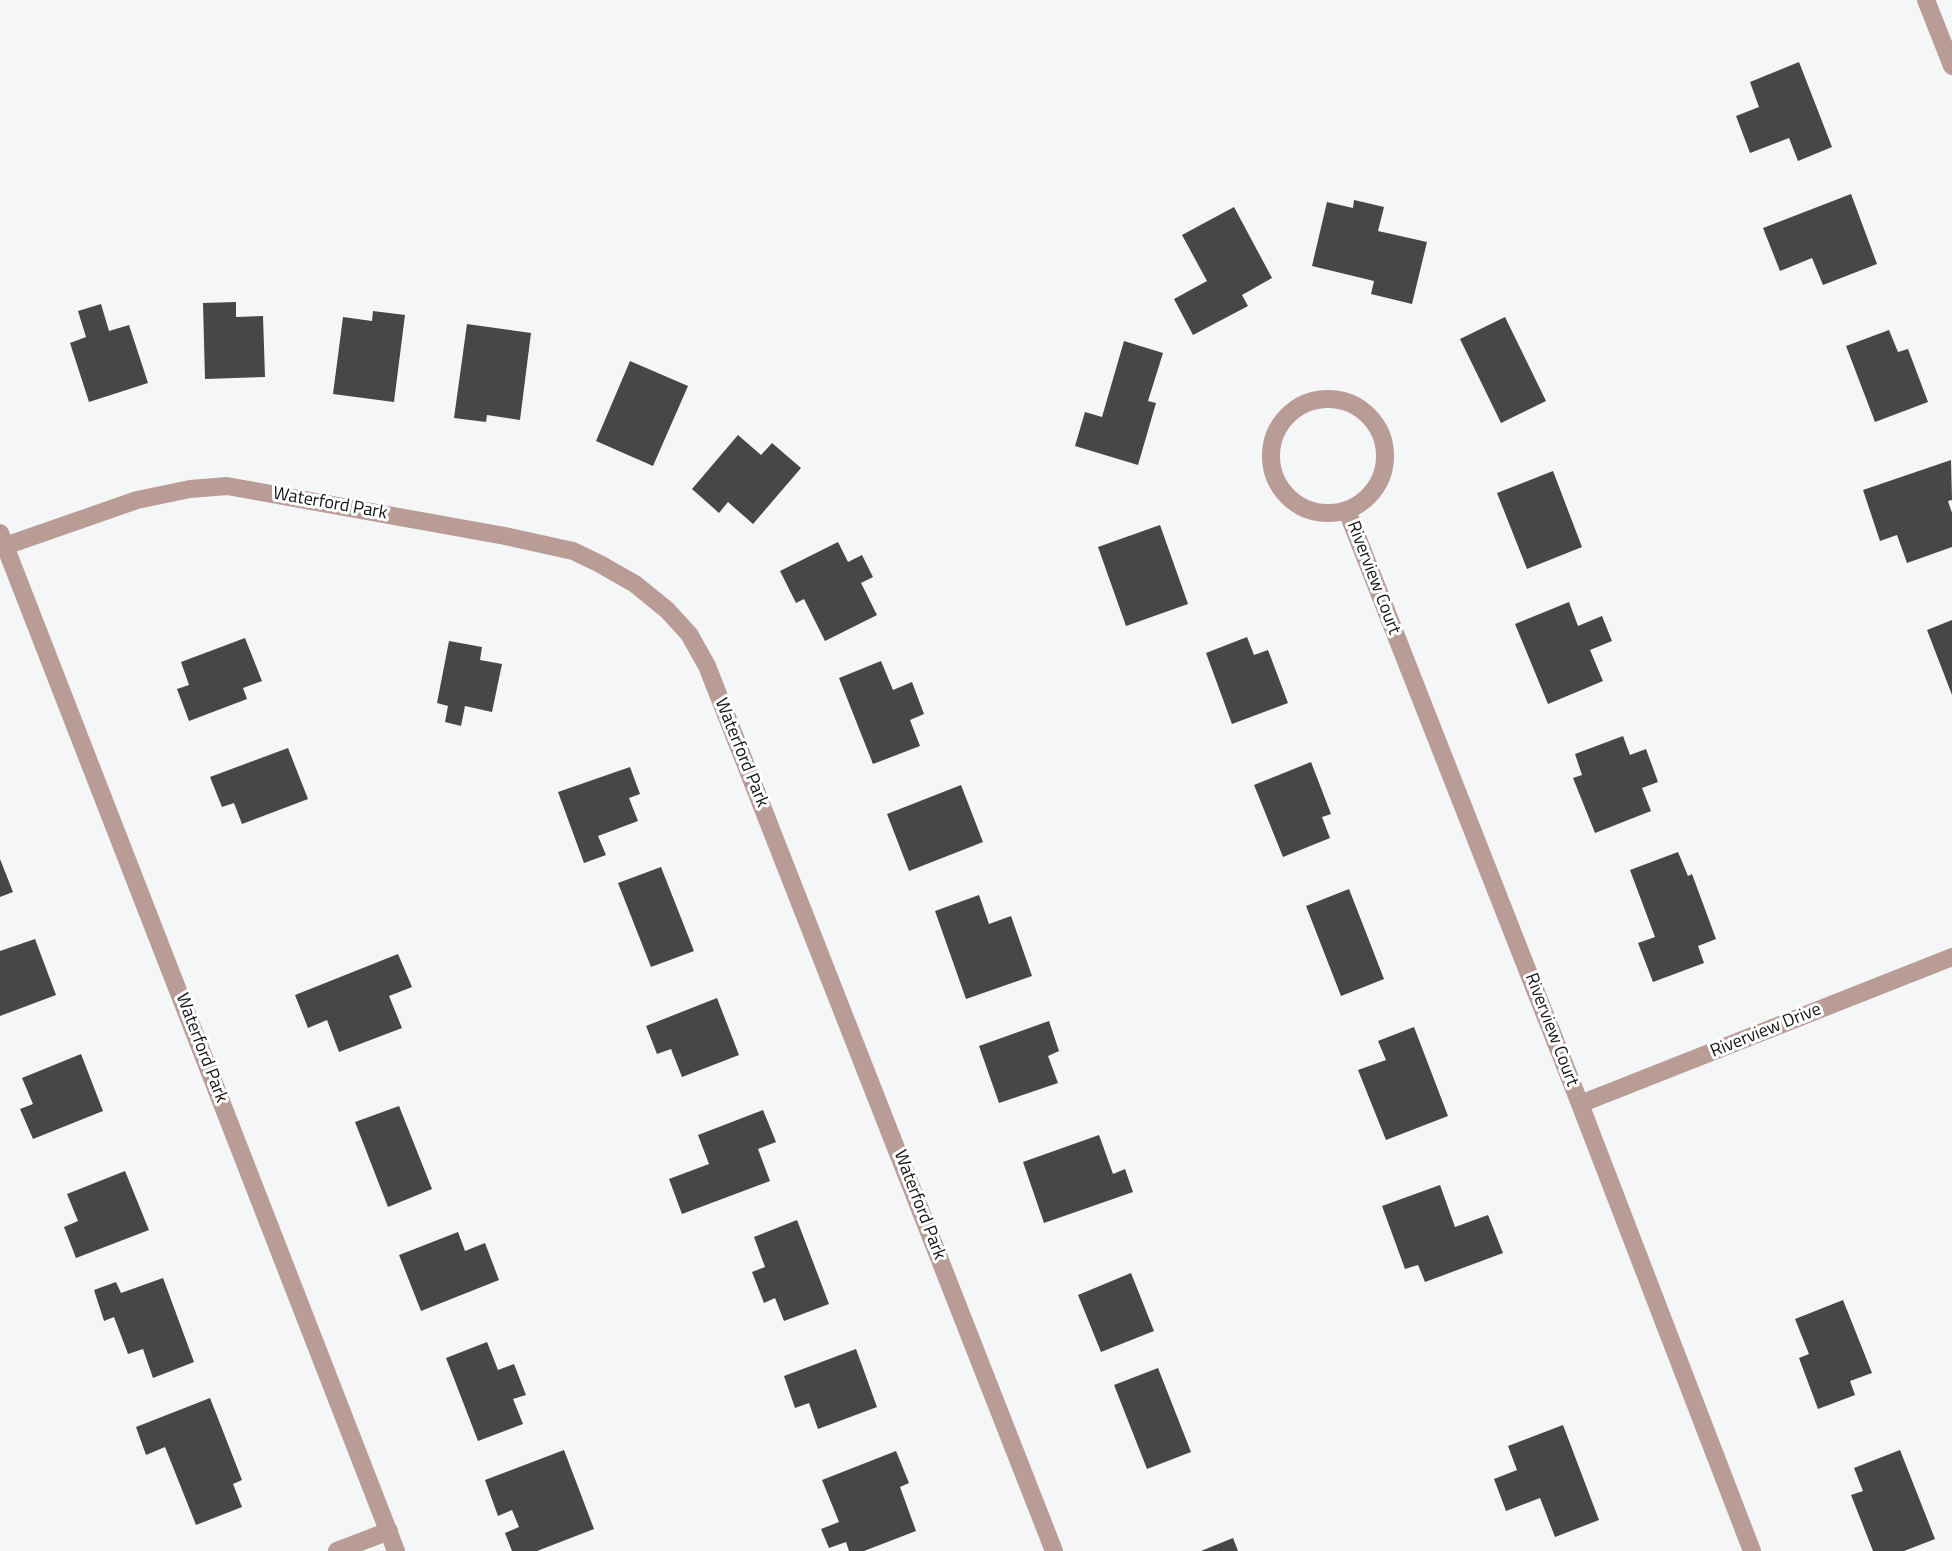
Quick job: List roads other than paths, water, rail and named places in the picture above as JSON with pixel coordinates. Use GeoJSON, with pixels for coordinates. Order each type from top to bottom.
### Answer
{"type":"FeatureCollection","features":[{"type":"Feature","properties":{"kind":"street"},"geometry":{"type":"LineString","coordinates":[[1926,0],[1952,66]]}},
{"type":"Feature","properties":{"kind":"street","name":"Riverview Court"},"geometry":{"type":"LineString","coordinates":[[1327,398],[1345,400],[1363,409],[1380,429],[1386,448],[1384,471],[1375,489],[1365,501],[1347,511],[1330,514],[1311,511],[1289,498],[1276,482],[1270,462],[1271,442],[1278,426],[1291,411],[1308,401],[1327,398]]}},
{"type":"Feature","properties":{"kind":"street","name":"Waterford Park"},"geometry":{"type":"LineString","coordinates":[[396,1551],[2,540],[137,500],[190,489],[227,486],[494,534],[573,551],[635,584],[667,610],[689,634],[707,666],[1054,1551]]}},
{"type":"Feature","properties":{"kind":"street","name":"Riverview Court"},"geometry":{"type":"LineString","coordinates":[[1347,511],[1580,1104],[1752,1551]]}},
{"type":"Feature","properties":{"kind":"street","name":"Riverview Drive"},"geometry":{"type":"LineString","coordinates":[[1580,1104],[1952,957]]}},
{"type":"Feature","properties":{"kind":"street"},"geometry":{"type":"LineString","coordinates":[[337,1551],[389,1531]]}}]}
